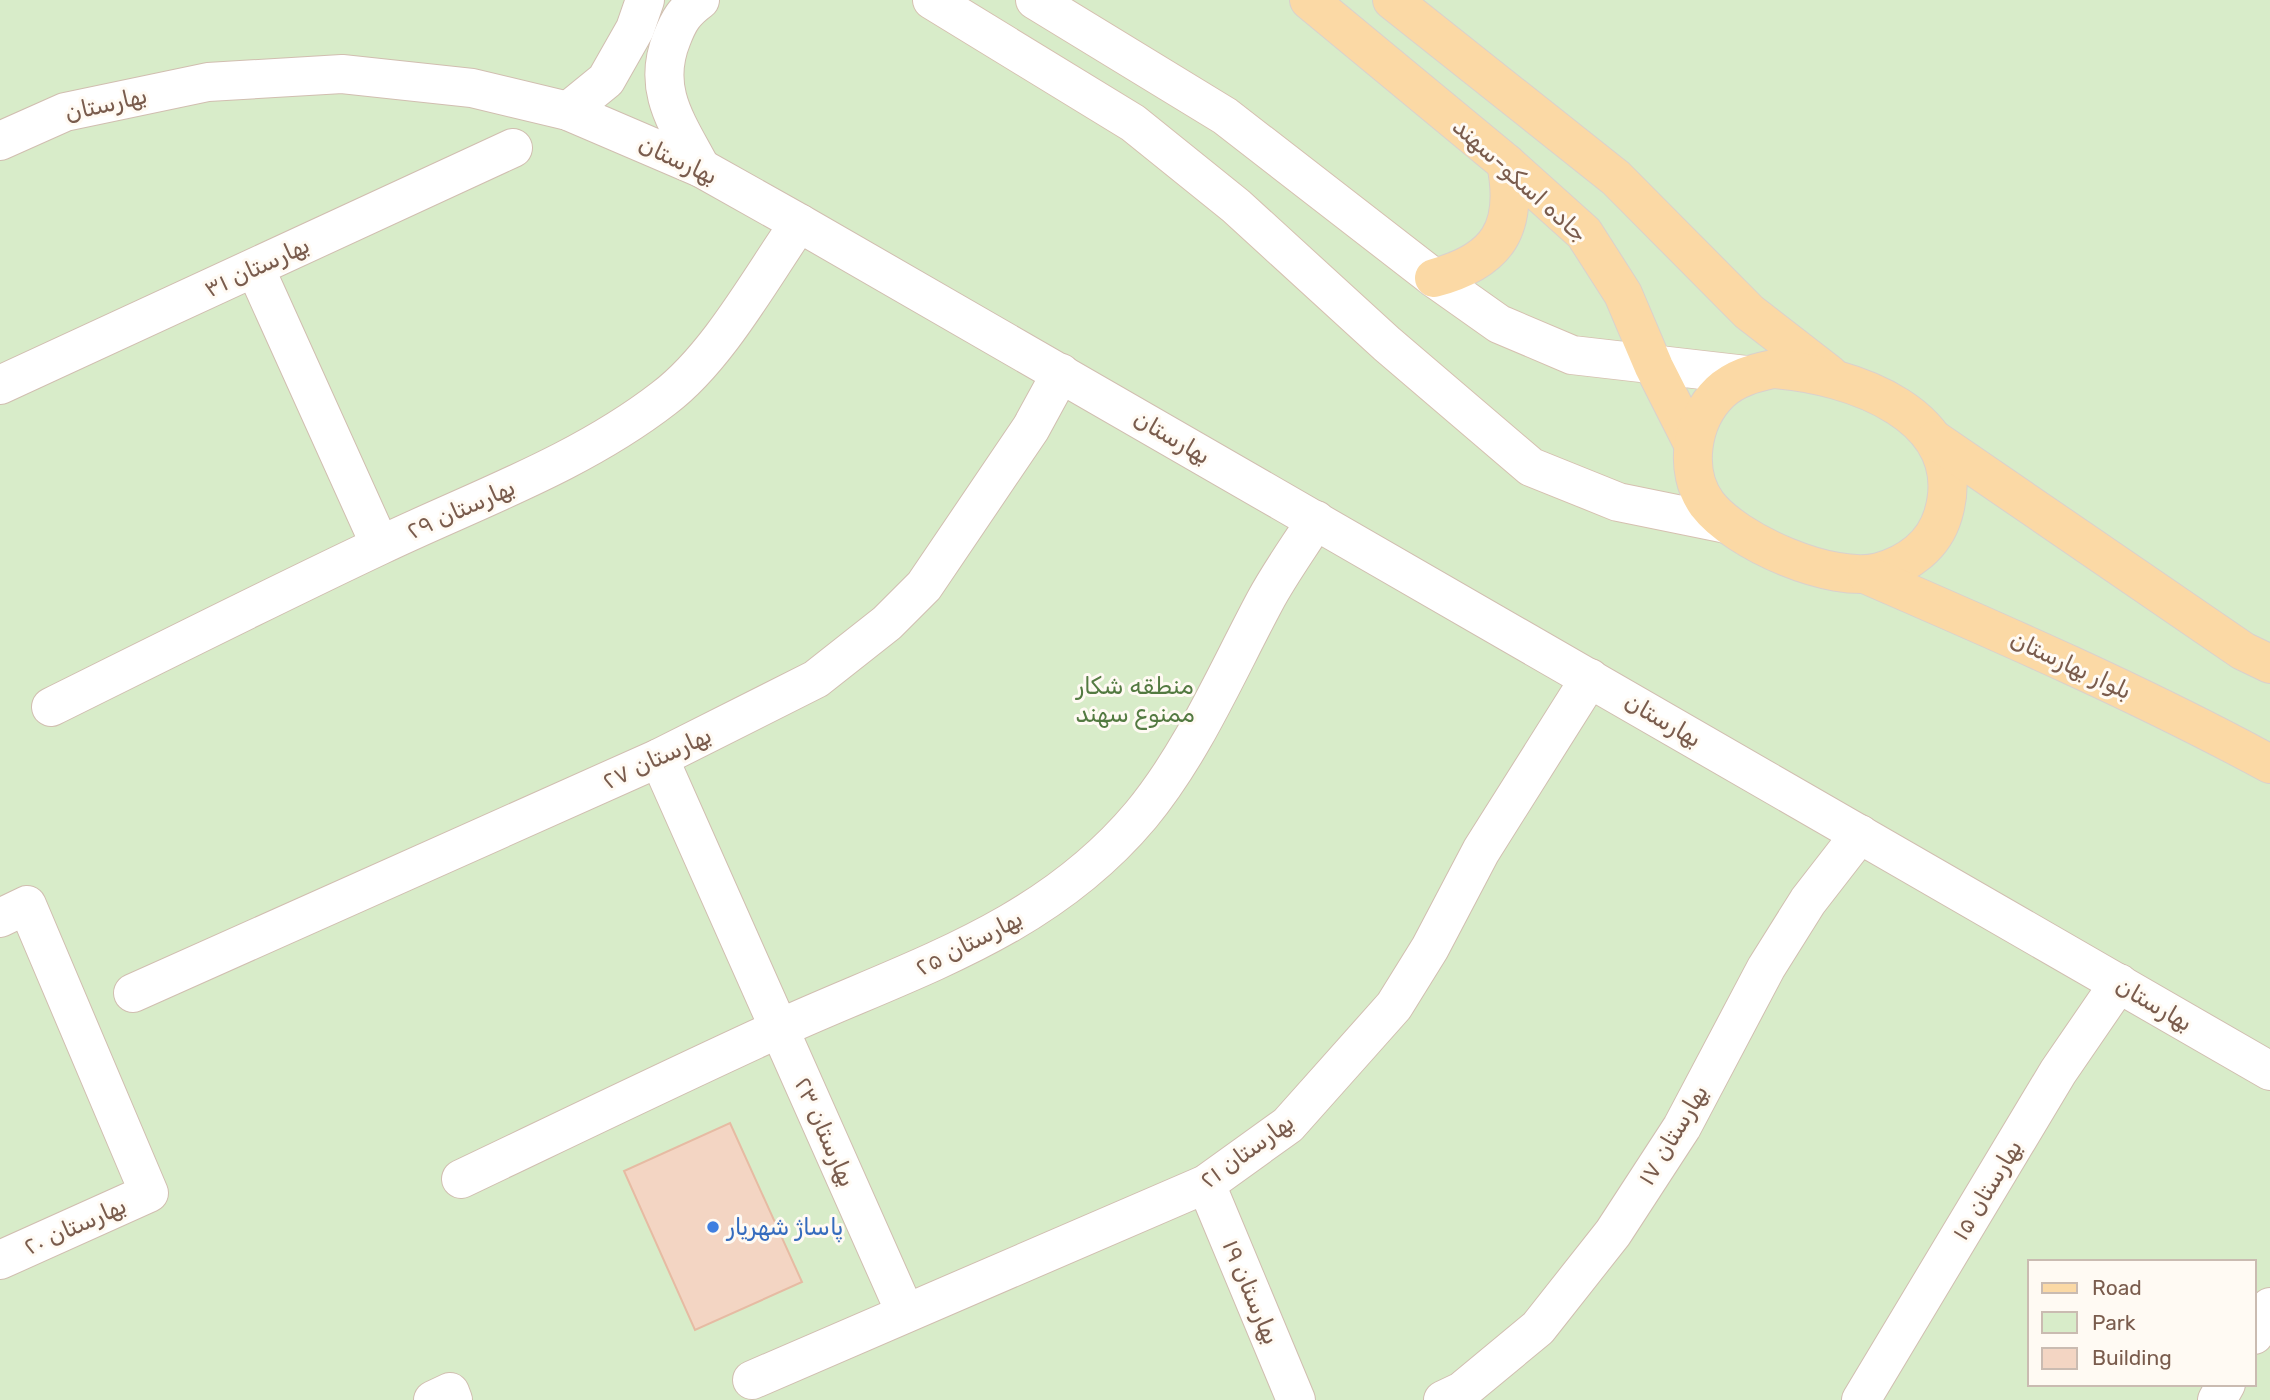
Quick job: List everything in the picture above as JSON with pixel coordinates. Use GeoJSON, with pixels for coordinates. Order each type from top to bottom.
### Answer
{"type":"FeatureCollection","features":[{"type":"Feature","properties":{"kind":"main road","name":"جاده اسکو-سهند"},"geometry":{"type":"LineString","coordinates":[[1309,0],[1506,163],[1584,233],[1623,294],[1654,366],[1693,444]]}},
{"type":"Feature","properties":{"kind":"main road"},"geometry":{"type":"LineString","coordinates":[[1392,0],[1616,178],[1749,312],[1833,378]]}},
{"type":"Feature","properties":{"kind":"main road"},"geometry":{"type":"LineString","coordinates":[[1434,278],[1464,270],[1489,251],[1507,225],[1512,194],[1506,163]]}},
{"type":"Feature","properties":{"kind":"main road"},"geometry":{"type":"LineString","coordinates":[[1935,440],[1947,468],[1948,488],[1939,527],[1922,551],[1896,568],[1867,575],[1837,571],[1790,559],[1726,524],[1706,502],[1694,474],[1693,444],[1702,416],[1720,392],[1746,375],[1773,369],[1833,378],[1895,404],[1916,419],[1935,440],[2243,651],[2270,664]]}},
{"type":"Feature","properties":{"kind":"main road","name":"بلوار بهارستان"},"geometry":{"type":"LineString","coordinates":[[1867,575],[2058,658],[2184,717],[2270,764]]}},
{"type":"Feature","properties":{"kind":"street"},"geometry":{"type":"LineString","coordinates":[[568,111],[606,80],[635,29],[645,0]]}},
{"type":"Feature","properties":{"kind":"street"},"geometry":{"type":"LineString","coordinates":[[700,0],[682,13],[663,60],[665,94],[701,168]]}},
{"type":"Feature","properties":{"kind":"street"},"geometry":{"type":"LineString","coordinates":[[932,0],[1133,123],[1236,206],[1387,344],[1531,467],[1618,502],[1726,524]]}},
{"type":"Feature","properties":{"kind":"street"},"geometry":{"type":"LineString","coordinates":[[1035,0],[1225,116],[1434,278],[1499,324],[1572,355],[1746,375]]}},
{"type":"Feature","properties":{"kind":"street","name":"بهارستان"},"geometry":{"type":"LineString","coordinates":[[0,141],[65,112],[208,82],[328,75],[472,88],[568,111],[701,168],[799,223],[2270,1071]]}},
{"type":"Feature","properties":{"kind":"street","name":"بهارستان ۳۱"},"geometry":{"type":"LineString","coordinates":[[0,385],[513,148]]}},
{"type":"Feature","properties":{"kind":"street","name":"بهارستان ۲۹"},"geometry":{"type":"LineString","coordinates":[[51,707],[380,545],[521,483],[607,436],[666,397],[724,336],[799,223]]}},
{"type":"Feature","properties":{"kind":"street"},"geometry":{"type":"LineString","coordinates":[[256,268],[380,545]]}},
{"type":"Feature","properties":{"kind":"street","name":"بهارستان ۲۷"},"geometry":{"type":"LineString","coordinates":[[134,993],[659,758],[816,679],[887,622],[924,586],[1031,428],[1061,373]]}},
{"type":"Feature","properties":{"kind":"street","name":"بهارستان ۲۵"},"geometry":{"type":"LineString","coordinates":[[461,1179],[779,1029],[925,968],[1011,925],[1082,874],[1141,815],[1171,771],[1267,598],[1316,520]]}},
{"type":"Feature","properties":{"kind":"street","name":"بهارستان ۲۱"},"geometry":{"type":"LineString","coordinates":[[752,1380],[1206,1184],[1289,1125],[1394,1006],[1430,948],[1481,851],[1590,678]]}},
{"type":"Feature","properties":{"kind":"street","name":"بهارستان ۲۳"},"geometry":{"type":"LineString","coordinates":[[659,758],[905,1312]]}},
{"type":"Feature","properties":{"kind":"street","name":"بهارستان ۱۷"},"geometry":{"type":"LineString","coordinates":[[1443,1400],[1462,1391],[1538,1328],[1613,1233],[1682,1127],[1766,968],[1808,901],[1860,834]]}},
{"type":"Feature","properties":{"kind":"street","name":"بهارستان ۲۰"},"geometry":{"type":"LineString","coordinates":[[0,1260],[149,1193],[14,911]]}},
{"type":"Feature","properties":{"kind":"street","name":"بهارستان ۱۵"},"geometry":{"type":"LineString","coordinates":[[1861,1400],[2059,1072],[2119,983]]}},
{"type":"Feature","properties":{"kind":"street","name":"بهارستان ۱۹"},"geometry":{"type":"LineString","coordinates":[[1206,1184],[1296,1400]]}},
{"type":"Feature","properties":{"kind":"street"},"geometry":{"type":"LineString","coordinates":[[2256,1332],[2270,1307]]}},
{"type":"Feature","properties":{"kind":"green space","name":"منطقه شکار ممنوع سهند"},"geometry":{"type":"Polygon","coordinates":[[[0,0],[2270,0],[2270,1400],[0,1400],[0,0]]]}},
{"type":"Feature","properties":{"kind":"building","name":"پاساژ شهریار"},"geometry":{"type":"Polygon","coordinates":[[[730,1123],[802,1282],[695,1330],[624,1171],[730,1123]]]}},
{"type":"Feature","properties":{"kind":"place","name":"پاساژ شهریار"},"geometry":{"type":"Point","coordinates":[713,1227]}}]}
